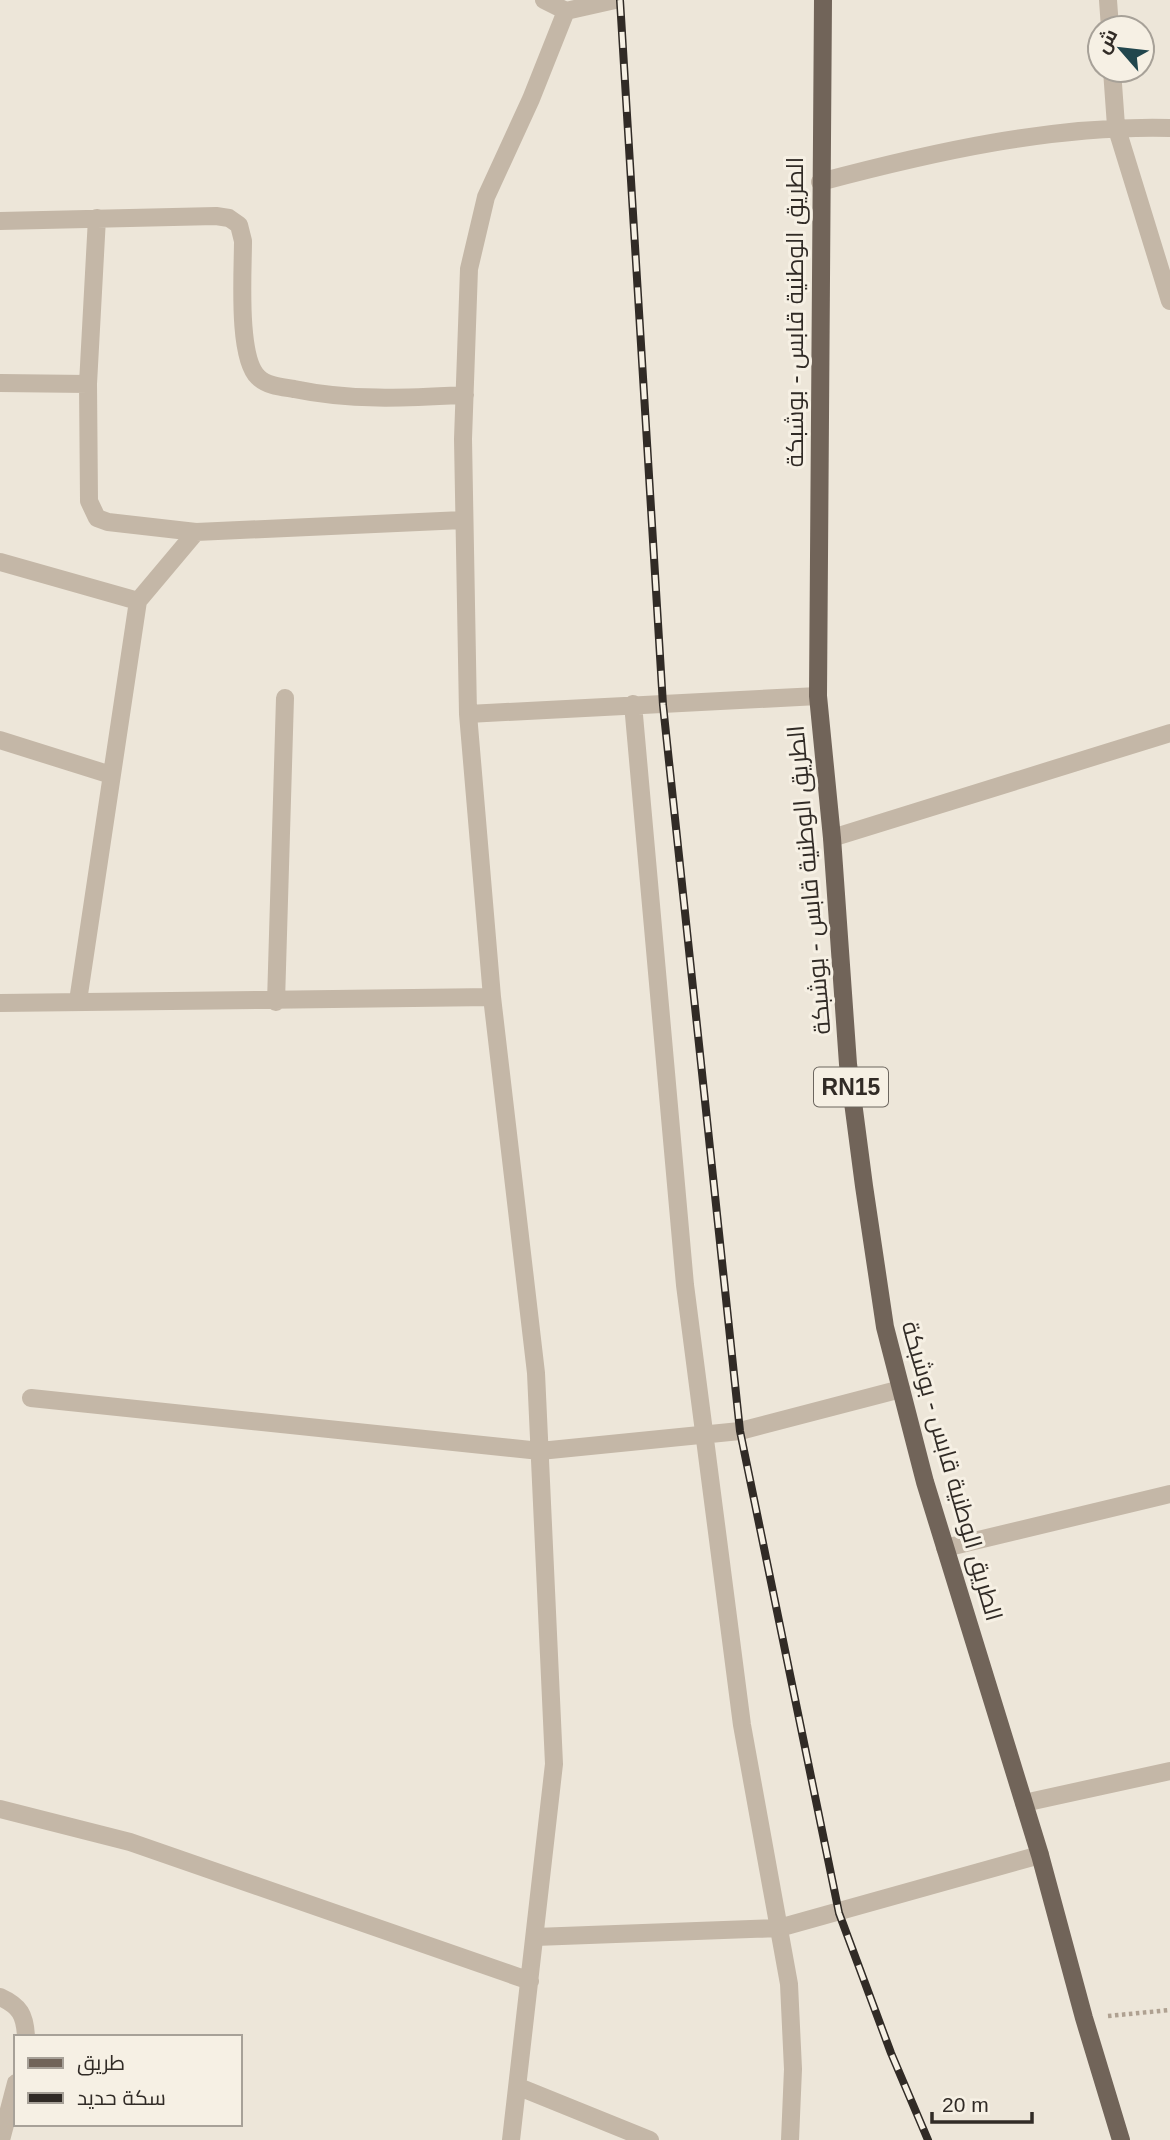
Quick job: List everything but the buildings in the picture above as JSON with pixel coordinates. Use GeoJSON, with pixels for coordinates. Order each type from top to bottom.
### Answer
{"type":"FeatureCollection","features":[{"type":"Feature","properties":{"kind":"main road","name":"الطريق الوطنية قابس - بوشبكة"},"geometry":{"type":"LineString","coordinates":[[822,0],[818,696],[832,838],[848,1064],[885,1327],[945,1548],[1041,1855],[1084,2018],[1121,2140]]}},
{"type":"Feature","properties":{"kind":"street"},"geometry":{"type":"LineString","coordinates":[[544,0],[566,11],[615,0]]}},
{"type":"Feature","properties":{"kind":"street"},"geometry":{"type":"LineString","coordinates":[[511,2140],[554,1764],[536,1373],[492,997],[468,714],[463,520],[465,396],[469,269],[486,197],[531,99],[566,11]]}},
{"type":"Feature","properties":{"kind":"street"},"geometry":{"type":"LineString","coordinates":[[1113,84],[1116,127],[1170,301]]}},
{"type":"Feature","properties":{"kind":"street"},"geometry":{"type":"LineString","coordinates":[[820,182],[978,146],[1116,127],[1170,128]]}},
{"type":"Feature","properties":{"kind":"street"},"geometry":{"type":"LineString","coordinates":[[0,221],[216,216],[229,218],[239,225],[243,241],[246,349],[258,377],[272,385],[327,397],[365,400],[465,396]]}},
{"type":"Feature","properties":{"kind":"street"},"geometry":{"type":"LineString","coordinates":[[97,218],[88,384],[89,501],[97,518],[108,522],[196,532],[463,520]]}},
{"type":"Feature","properties":{"kind":"street"},"geometry":{"type":"LineString","coordinates":[[0,383],[88,384]]}},
{"type":"Feature","properties":{"kind":"street"},"geometry":{"type":"LineString","coordinates":[[78,1001],[138,601],[196,532]]}},
{"type":"Feature","properties":{"kind":"street"},"geometry":{"type":"LineString","coordinates":[[0,562],[138,601]]}},
{"type":"Feature","properties":{"kind":"street"},"geometry":{"type":"LineString","coordinates":[[468,714],[818,696]]}},
{"type":"Feature","properties":{"kind":"street"},"geometry":{"type":"LineString","coordinates":[[276,1002],[285,698]]}},
{"type":"Feature","properties":{"kind":"street"},"geometry":{"type":"LineString","coordinates":[[632,704],[685,1285],[742,1725],[790,1996],[793,2069],[790,2140]]}},
{"type":"Feature","properties":{"kind":"street"},"geometry":{"type":"LineString","coordinates":[[832,838],[1170,733]]}},
{"type":"Feature","properties":{"kind":"street"},"geometry":{"type":"LineString","coordinates":[[0,740],[111,775]]}},
{"type":"Feature","properties":{"kind":"street"},"geometry":{"type":"LineString","coordinates":[[0,1003],[276,1002],[492,997]]}},
{"type":"Feature","properties":{"kind":"street"},"geometry":{"type":"LineString","coordinates":[[31,1398],[540,1451],[740,1431],[901,1389]]}},
{"type":"Feature","properties":{"kind":"street"},"geometry":{"type":"LineString","coordinates":[[945,1548],[1170,1494]]}},
{"type":"Feature","properties":{"kind":"street"},"geometry":{"type":"LineString","coordinates":[[1024,1803],[1170,1771]]}},
{"type":"Feature","properties":{"kind":"street"},"geometry":{"type":"LineString","coordinates":[[0,1809],[130,1842],[530,1981]]}},
{"type":"Feature","properties":{"kind":"street"},"geometry":{"type":"LineString","coordinates":[[535,1937],[779,1928],[1041,1855]]}},
{"type":"Feature","properties":{"kind":"street"},"geometry":{"type":"LineString","coordinates":[[0,1997],[18,2007],[25,2018],[26,2035]]}},
{"type":"Feature","properties":{"kind":"street"},"geometry":{"type":"LineString","coordinates":[[519,2087],[650,2140]]}},
{"type":"Feature","properties":{"kind":"street"},"geometry":{"type":"LineString","coordinates":[[1,2140],[14,2091]]}},
{"type":"Feature","properties":{"kind":"path"},"geometry":{"type":"LineString","coordinates":[[1084,2018],[1170,2010]]}},
{"type":"Feature","properties":{"kind":"railway"},"geometry":{"type":"LineString","coordinates":[[620,0],[663,705],[740,1431],[839,1913],[891,2053],[928,2140]]}}]}
